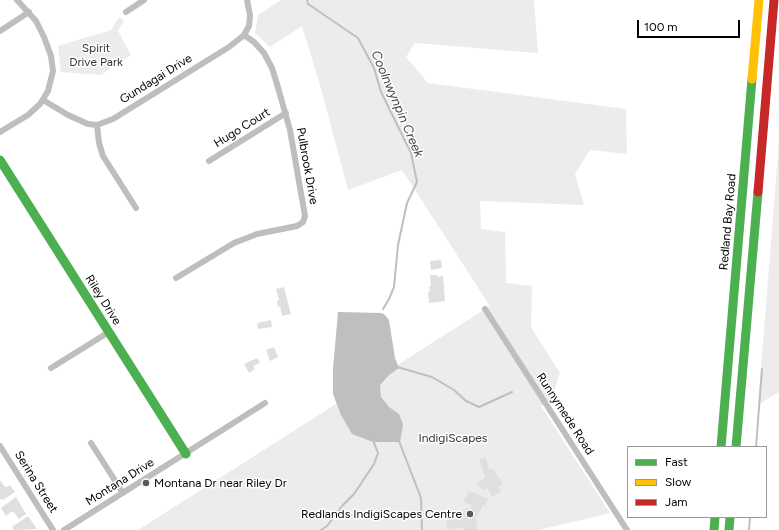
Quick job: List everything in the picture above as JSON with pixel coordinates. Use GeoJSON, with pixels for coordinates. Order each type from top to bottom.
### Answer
{"type":"FeatureCollection","features":[{"type":"Feature","properties":{"kind":"main road","name":"Redland Bay Road"},"geometry":{"type":"LineString","coordinates":[[721,446],[759,0]]}},
{"type":"Feature","properties":{"kind":"main road"},"geometry":{"type":"LineString","coordinates":[[736,446],[774,0]]}},
{"type":"Feature","properties":{"kind":"main road","name":"Riley Drive"},"geometry":{"type":"LineString","coordinates":[[0,160],[186,454]]}},
{"type":"Feature","properties":{"kind":"main road"},"geometry":{"type":"LineString","coordinates":[[714,530],[715,518]]}},
{"type":"Feature","properties":{"kind":"main road"},"geometry":{"type":"LineString","coordinates":[[729,530],[730,518]]}},
{"type":"Feature","properties":{"kind":"street"},"geometry":{"type":"LineString","coordinates":[[0,132],[28,115],[43,100],[50,84],[53,71],[51,56],[44,37],[29,12],[17,0]]}},
{"type":"Feature","properties":{"kind":"street"},"geometry":{"type":"LineString","coordinates":[[126,12],[144,0]]}},
{"type":"Feature","properties":{"kind":"street"},"geometry":{"type":"LineString","coordinates":[[244,35],[249,26],[250,15],[247,0]]}},
{"type":"Feature","properties":{"kind":"street"},"geometry":{"type":"LineString","coordinates":[[0,31],[29,12]]}},
{"type":"Feature","properties":{"kind":"street","name":"Pulbrook Drive"},"geometry":{"type":"LineString","coordinates":[[176,278],[234,242],[257,234],[297,226],[303,222],[305,216],[286,113],[272,68],[264,53],[254,42],[244,35]]}},
{"type":"Feature","properties":{"kind":"street","name":"Gundagai Drive"},"geometry":{"type":"LineString","coordinates":[[97,125],[113,119],[229,47],[244,35]]}},
{"type":"Feature","properties":{"kind":"street"},"geometry":{"type":"LineString","coordinates":[[43,100],[54,108],[79,121],[97,125],[99,143],[103,156],[136,208]]}},
{"type":"Feature","properties":{"kind":"street","name":"Hugo Court"},"geometry":{"type":"LineString","coordinates":[[209,161],[286,113]]}},
{"type":"Feature","properties":{"kind":"street","name":"Runnymede Road"},"geometry":{"type":"LineString","coordinates":[[485,309],[627,530]]}},
{"type":"Feature","properties":{"kind":"street"},"geometry":{"type":"LineString","coordinates":[[51,368],[109,332]]}},
{"type":"Feature","properties":{"kind":"street","name":"Montana Drive"},"geometry":{"type":"LineString","coordinates":[[64,530],[265,404]]}},
{"type":"Feature","properties":{"kind":"street"},"geometry":{"type":"LineString","coordinates":[[91,443],[123,493]]}},
{"type":"Feature","properties":{"kind":"street","name":"Serina Street"},"geometry":{"type":"LineString","coordinates":[[0,446],[54,530]]}},
{"type":"Feature","properties":{"kind":"green space","name":"IndigiScapes"},"geometry":{"type":"Polygon","coordinates":[[[281,0],[534,0],[538,53],[415,43],[406,57],[428,83],[626,109],[627,154],[590,150],[575,174],[584,205],[480,201],[481,229],[505,232],[506,283],[532,286],[531,327],[560,373],[552,397],[541,406],[610,513],[539,530],[138,530],[490,306],[402,170],[348,190],[322,92],[302,26],[270,47],[255,33],[258,15],[281,0]]]}},
{"type":"Feature","properties":{"kind":"green space","name":"Spirit Drive Park"},"geometry":{"type":"Polygon","coordinates":[[[119,17],[124,21],[118,31],[131,55],[101,75],[61,72],[58,46],[111,30],[119,17]]]}},
{"type":"Feature","properties":{"kind":"green space"},"geometry":{"type":"Polygon","coordinates":[[[779,141],[779,392],[758,405],[779,141]]]}},
{"type":"Feature","properties":{"kind":"shaded area"},"geometry":{"type":"Polygon","coordinates":[[[338,312],[381,313],[384,314],[389,320],[395,358],[399,368],[389,375],[380,385],[381,397],[389,407],[399,414],[403,424],[400,442],[373,442],[352,434],[341,415],[333,394],[333,369],[338,312]]]}},
{"type":"Feature","properties":{"kind":"building"},"geometry":{"type":"Polygon","coordinates":[[[441,260],[442,268],[431,270],[430,261],[441,260]]]}},
{"type":"Feature","properties":{"kind":"building"},"geometry":{"type":"Polygon","coordinates":[[[430,275],[437,275],[437,277],[443,276],[445,301],[429,303],[428,292],[430,292],[429,287],[431,286],[430,275]]]}},
{"type":"Feature","properties":{"kind":"building"},"geometry":{"type":"Polygon","coordinates":[[[284,287],[291,314],[282,316],[280,306],[278,307],[277,301],[279,300],[276,289],[284,287]]]}},
{"type":"Feature","properties":{"kind":"building"},"geometry":{"type":"Polygon","coordinates":[[[271,320],[272,327],[258,329],[257,323],[271,320]]]}},
{"type":"Feature","properties":{"kind":"building"},"geometry":{"type":"Polygon","coordinates":[[[274,347],[278,357],[270,361],[266,350],[274,347]]]}},
{"type":"Feature","properties":{"kind":"building"},"geometry":{"type":"Polygon","coordinates":[[[257,358],[260,363],[253,366],[255,369],[249,373],[244,364],[257,358]]]}},
{"type":"Feature","properties":{"kind":"building","name":"Redlands IndigiScapes Centre"},"geometry":{"type":"Polygon","coordinates":[[[486,458],[489,470],[493,469],[503,484],[498,486],[501,491],[492,497],[487,488],[483,490],[476,483],[485,478],[479,459],[486,458]]]}},
{"type":"Feature","properties":{"kind":"building"},"geometry":{"type":"Polygon","coordinates":[[[0,480],[4,486],[7,487],[10,485],[15,492],[3,500],[0,499],[0,480]]]}},
{"type":"Feature","properties":{"kind":"building","name":"Redlands IndigiScapes Centre"},"geometry":{"type":"Polygon","coordinates":[[[469,491],[488,499],[485,506],[482,505],[482,509],[475,518],[478,522],[476,526],[478,530],[465,530],[461,528],[447,529],[446,520],[457,519],[467,508],[470,509],[472,505],[463,502],[469,491]]]}},
{"type":"Feature","properties":{"kind":"building"},"geometry":{"type":"Polygon","coordinates":[[[16,497],[26,514],[19,519],[13,511],[6,516],[1,508],[16,497]]]}},
{"type":"Feature","properties":{"kind":"building"},"geometry":{"type":"Polygon","coordinates":[[[28,516],[37,529],[14,530],[12,527],[28,516]]]}},
{"type":"Feature","properties":{"kind":"waterway","name":"Coolnwynpin Creek"},"geometry":{"type":"LineString","coordinates":[[307,0],[308,4],[358,38],[374,68],[381,92],[411,153],[417,182],[407,203],[398,245],[394,287],[383,309]]}},
{"type":"Feature","properties":{"kind":"waterway"},"geometry":{"type":"LineString","coordinates":[[397,367],[432,377],[454,390],[466,401],[479,407],[512,392]]}},
{"type":"Feature","properties":{"kind":"waterway"},"geometry":{"type":"LineString","coordinates":[[756,446],[762,369]]}},
{"type":"Feature","properties":{"kind":"waterway","name":"Coolnwynpin Creek"},"geometry":{"type":"LineString","coordinates":[[321,530],[327,526],[343,505],[354,494],[374,464],[378,453],[373,440]]}},
{"type":"Feature","properties":{"kind":"waterway","name":"Coolnwynpin Creek"},"geometry":{"type":"LineString","coordinates":[[399,441],[421,498],[422,530]]}},
{"type":"Feature","properties":{"kind":"waterway"},"geometry":{"type":"LineString","coordinates":[[749,530],[750,518]]}},
{"type":"Feature","properties":{"kind":"traffic: fast"},"geometry":{"type":"LineString","coordinates":[[721,446],[752,79]]}},
{"type":"Feature","properties":{"kind":"traffic: fast"},"geometry":{"type":"LineString","coordinates":[[0,160],[186,454]]}},
{"type":"Feature","properties":{"kind":"traffic: fast"},"geometry":{"type":"LineString","coordinates":[[736,446],[758,192]]}},
{"type":"Feature","properties":{"kind":"traffic: fast"},"geometry":{"type":"LineString","coordinates":[[714,530],[715,518]]}},
{"type":"Feature","properties":{"kind":"traffic: fast"},"geometry":{"type":"LineString","coordinates":[[729,530],[730,518]]}},
{"type":"Feature","properties":{"kind":"traffic: slow"},"geometry":{"type":"LineString","coordinates":[[752,79],[759,0]]}},
{"type":"Feature","properties":{"kind":"traffic: jam"},"geometry":{"type":"LineString","coordinates":[[758,192],[774,0]]}},
{"type":"Feature","properties":{"kind":"place","name":"Montana Dr near Riley Dr"},"geometry":{"type":"Point","coordinates":[146,483]}},
{"type":"Feature","properties":{"kind":"place","name":"Redlands IndigiScapes Centre"},"geometry":{"type":"Point","coordinates":[470,514]}}]}
